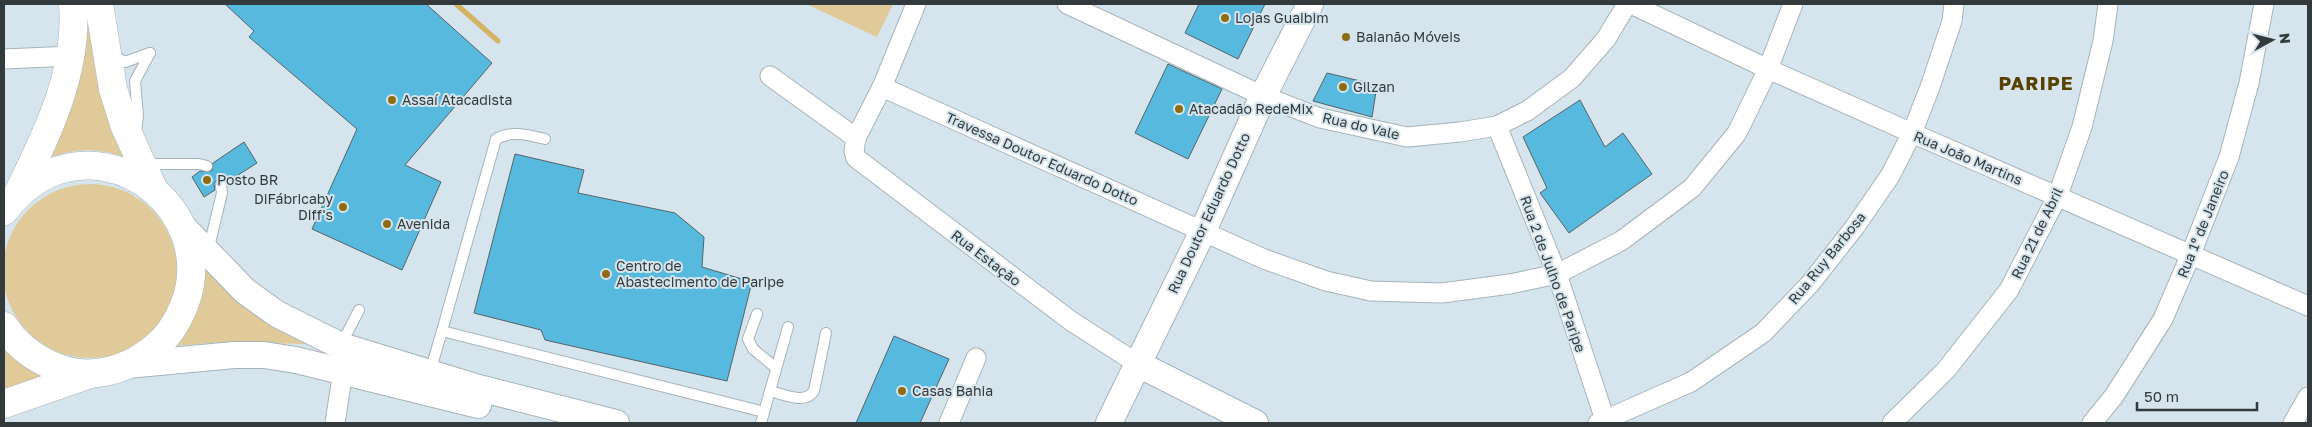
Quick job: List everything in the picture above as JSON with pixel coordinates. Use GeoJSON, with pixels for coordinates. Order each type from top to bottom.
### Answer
{"type":"FeatureCollection","features":[{"type":"Feature","properties":{"kind":"main road"},"geometry":{"type":"LineString","coordinates":[[11,203],[40,149],[61,96],[72,56],[73,4]]}},
{"type":"Feature","properties":{"kind":"main road"},"geometry":{"type":"LineString","coordinates":[[4,404],[92,374],[108,372],[127,365],[151,352],[170,332],[184,308],[191,282],[190,254],[183,228],[143,167],[113,89],[99,4]]}},
{"type":"Feature","properties":{"kind":"main road","name":"Rua Doutor Eduardo Dotto"},"geometry":{"type":"LineString","coordinates":[[1109,423],[1203,231],[1263,96],[1310,4]]}},
{"type":"Feature","properties":{"kind":"main road"},"geometry":{"type":"LineString","coordinates":[[11,203],[46,175],[80,166],[106,167],[130,175],[143,167]]}},
{"type":"Feature","properties":{"kind":"main road"},"geometry":{"type":"LineString","coordinates":[[183,228],[245,291],[277,314],[341,346],[475,387],[616,423]]}},
{"type":"Feature","properties":{"kind":"main road"},"geometry":{"type":"LineString","coordinates":[[4,326],[10,336],[30,354],[54,367],[92,374]]}},
{"type":"Feature","properties":{"kind":"main road"},"geometry":{"type":"LineString","coordinates":[[127,365],[225,355],[264,355],[343,372],[547,423]]}},
{"type":"Feature","properties":{"kind":"main road"},"geometry":{"type":"LineString","coordinates":[[1138,364],[1255,423]]}},
{"type":"Feature","properties":{"kind":"street"},"geometry":{"type":"LineString","coordinates":[[770,76],[856,138],[882,87],[916,4]]}},
{"type":"Feature","properties":{"kind":"street","name":"Rua do Vale"},"geometry":{"type":"LineString","coordinates":[[1067,4],[1263,96],[1320,118],[1407,137],[1497,126],[1527,111],[1572,78],[1606,39],[1627,4]]}},
{"type":"Feature","properties":{"kind":"street","name":"Rua João Martins"},"geometry":{"type":"LineString","coordinates":[[1631,4],[1912,134],[2058,195],[2308,306]]}},
{"type":"Feature","properties":{"kind":"street","name":"Travessa Doutor Eduardo Dotto"},"geometry":{"type":"LineString","coordinates":[[882,87],[1282,265],[1326,281],[1371,291],[1442,293],[1510,284],[1557,274],[1621,241],[1692,188],[1737,133],[1768,69],[1793,4]]}},
{"type":"Feature","properties":{"kind":"street","name":"Rua Ruy Barbosa"},"geometry":{"type":"LineString","coordinates":[[1603,423],[1691,382],[1763,332],[1810,284],[1854,228],[1890,176],[1912,134],[1952,21],[1954,4]]}},
{"type":"Feature","properties":{"kind":"street","name":"Rua 21 de Abril"},"geometry":{"type":"LineString","coordinates":[[1892,423],[1946,370],[2009,290],[2058,195],[2082,128],[2103,41],[2108,4]]}},
{"type":"Feature","properties":{"kind":"street","name":"Rua 1º de Janeiro"},"geometry":{"type":"LineString","coordinates":[[2092,423],[2114,396],[2163,319],[2191,254],[2230,157],[2249,83],[2264,4]]}},
{"type":"Feature","properties":{"kind":"street"},"geometry":{"type":"LineString","coordinates":[[4,59],[72,56]]}},
{"type":"Feature","properties":{"kind":"street","name":"Rua 2 de Julho de Paripe"},"geometry":{"type":"LineString","coordinates":[[1497,126],[1557,274],[1603,423]]}},
{"type":"Feature","properties":{"kind":"street","name":"Rua Estação"},"geometry":{"type":"LineString","coordinates":[[856,138],[855,154],[859,162],[1071,322],[1138,364]]}},
{"type":"Feature","properties":{"kind":"street"},"geometry":{"type":"LineString","coordinates":[[949,423],[976,358]]}},
{"type":"Feature","properties":{"kind":"street"},"geometry":{"type":"LineString","coordinates":[[335,423],[343,372]]}},
{"type":"Feature","properties":{"kind":"street"},"geometry":{"type":"LineString","coordinates":[[2293,423],[2308,398]]}},
{"type":"Feature","properties":{"kind":"lane"},"geometry":{"type":"LineString","coordinates":[[106,50],[125,62],[150,53],[136,81],[143,167],[199,164],[207,166]]}},
{"type":"Feature","properties":{"kind":"lane"},"geometry":{"type":"LineString","coordinates":[[429,373],[496,139],[506,133],[518,133],[545,139]]}},
{"type":"Feature","properties":{"kind":"lane"},"geometry":{"type":"LineString","coordinates":[[208,252],[222,193],[221,186]]}},
{"type":"Feature","properties":{"kind":"lane"},"geometry":{"type":"LineString","coordinates":[[341,346],[359,310]]}},
{"type":"Feature","properties":{"kind":"lane"},"geometry":{"type":"LineString","coordinates":[[757,314],[748,338],[753,350],[776,368]]}},
{"type":"Feature","properties":{"kind":"lane"},"geometry":{"type":"LineString","coordinates":[[761,423],[788,327]]}},
{"type":"Feature","properties":{"kind":"lane"},"geometry":{"type":"LineString","coordinates":[[442,331],[764,412]]}},
{"type":"Feature","properties":{"kind":"lane"},"geometry":{"type":"LineString","coordinates":[[770,391],[804,399],[811,396],[814,391],[826,333]]}},
{"type":"Feature","properties":{"kind":"shaded area"},"geometry":{"type":"Polygon","coordinates":[[[84,4],[128,159],[107,152],[87,150],[56,155],[46,159],[84,4]]]}},
{"type":"Feature","properties":{"kind":"shaded area"},"geometry":{"type":"Polygon","coordinates":[[[806,4],[893,4],[877,37],[806,4]]]}},
{"type":"Feature","properties":{"kind":"shaded area"},"geometry":{"type":"Polygon","coordinates":[[[81,184],[99,184],[131,194],[152,209],[167,230],[177,262],[177,280],[167,312],[152,333],[131,348],[115,354],[99,358],[81,358],[49,348],[28,333],[13,312],[7,296],[3,280],[3,262],[13,230],[28,209],[49,194],[65,188],[81,184]]]}},
{"type":"Feature","properties":{"kind":"shaded area"},"geometry":{"type":"Polygon","coordinates":[[[203,264],[302,336],[306,344],[223,342],[173,346],[203,264]]]}},
{"type":"Feature","properties":{"kind":"shaded area"},"geometry":{"type":"Polygon","coordinates":[[[4,346],[51,377],[4,388],[4,346]]]}},
{"type":"Feature","properties":{"kind":"building","name":"Assaí Atacadista"},"geometry":{"type":"Polygon","coordinates":[[[225,4],[426,4],[492,63],[405,165],[441,182],[402,270],[312,229],[357,129],[249,37],[254,31],[225,4]]]}},
{"type":"Feature","properties":{"kind":"building","name":"Lojas Guaibim"},"geometry":{"type":"Polygon","coordinates":[[[1199,4],[1265,4],[1238,59],[1185,33],[1199,4]]]}},
{"type":"Feature","properties":{"kind":"building","name":"Atacadão RedeMix"},"geometry":{"type":"Polygon","coordinates":[[[1168,64],[1222,89],[1188,159],[1135,133],[1168,64]]]}},
{"type":"Feature","properties":{"kind":"building"},"geometry":{"type":"Polygon","coordinates":[[[1327,73],[1377,85],[1372,117],[1313,101],[1327,73]]]}},
{"type":"Feature","properties":{"kind":"building"},"geometry":{"type":"Polygon","coordinates":[[[1580,100],[1605,147],[1623,133],[1652,174],[1569,233],[1540,193],[1547,188],[1523,137],[1580,100]]]}},
{"type":"Feature","properties":{"kind":"building"},"geometry":{"type":"Polygon","coordinates":[[[244,142],[257,163],[227,182],[217,180],[214,184],[215,190],[204,197],[192,177],[200,171],[212,171],[213,163],[244,142]]]}},
{"type":"Feature","properties":{"kind":"building","name":"Centro de Abastecimento de Paripe"},"geometry":{"type":"Polygon","coordinates":[[[515,154],[584,170],[578,193],[675,213],[704,237],[702,267],[752,282],[727,381],[545,340],[541,330],[474,313],[515,154]]]}},
{"type":"Feature","properties":{"kind":"building","name":"Casas Bahia"},"geometry":{"type":"Polygon","coordinates":[[[894,336],[949,359],[920,423],[856,423],[894,336]]]}},
{"type":"Feature","properties":{"kind":"waterway"},"geometry":{"type":"LineString","coordinates":[[456,4],[498,41]]}},
{"type":"Feature","properties":{"kind":"place","name":"Lojas Guaibim"},"geometry":{"type":"Point","coordinates":[1225,18]}},
{"type":"Feature","properties":{"kind":"place","name":"Baianão Móveis"},"geometry":{"type":"Point","coordinates":[1346,37]}},
{"type":"Feature","properties":{"kind":"place","name":"Gilzan"},"geometry":{"type":"Point","coordinates":[1343,87]}},
{"type":"Feature","properties":{"kind":"place","name":"Assaí Atacadista"},"geometry":{"type":"Point","coordinates":[392,100]}},
{"type":"Feature","properties":{"kind":"place","name":"Atacadão RedeMix"},"geometry":{"type":"Point","coordinates":[1179,109]}},
{"type":"Feature","properties":{"kind":"place","name":"Posto BR"},"geometry":{"type":"Point","coordinates":[207,180]}},
{"type":"Feature","properties":{"kind":"place","name":"DiFábricaby Diff's"},"geometry":{"type":"Point","coordinates":[343,207]}},
{"type":"Feature","properties":{"kind":"place","name":"Avenida"},"geometry":{"type":"Point","coordinates":[387,224]}},
{"type":"Feature","properties":{"kind":"place","name":"Centro de Abastecimento de Paripe"},"geometry":{"type":"Point","coordinates":[606,274]}},
{"type":"Feature","properties":{"kind":"place","name":"Casas Bahia"},"geometry":{"type":"Point","coordinates":[902,391]}},
{"type":"Feature","properties":{"kind":"district","name":"PARIPE"},"geometry":{"type":"Point","coordinates":[2036,83]}}]}
